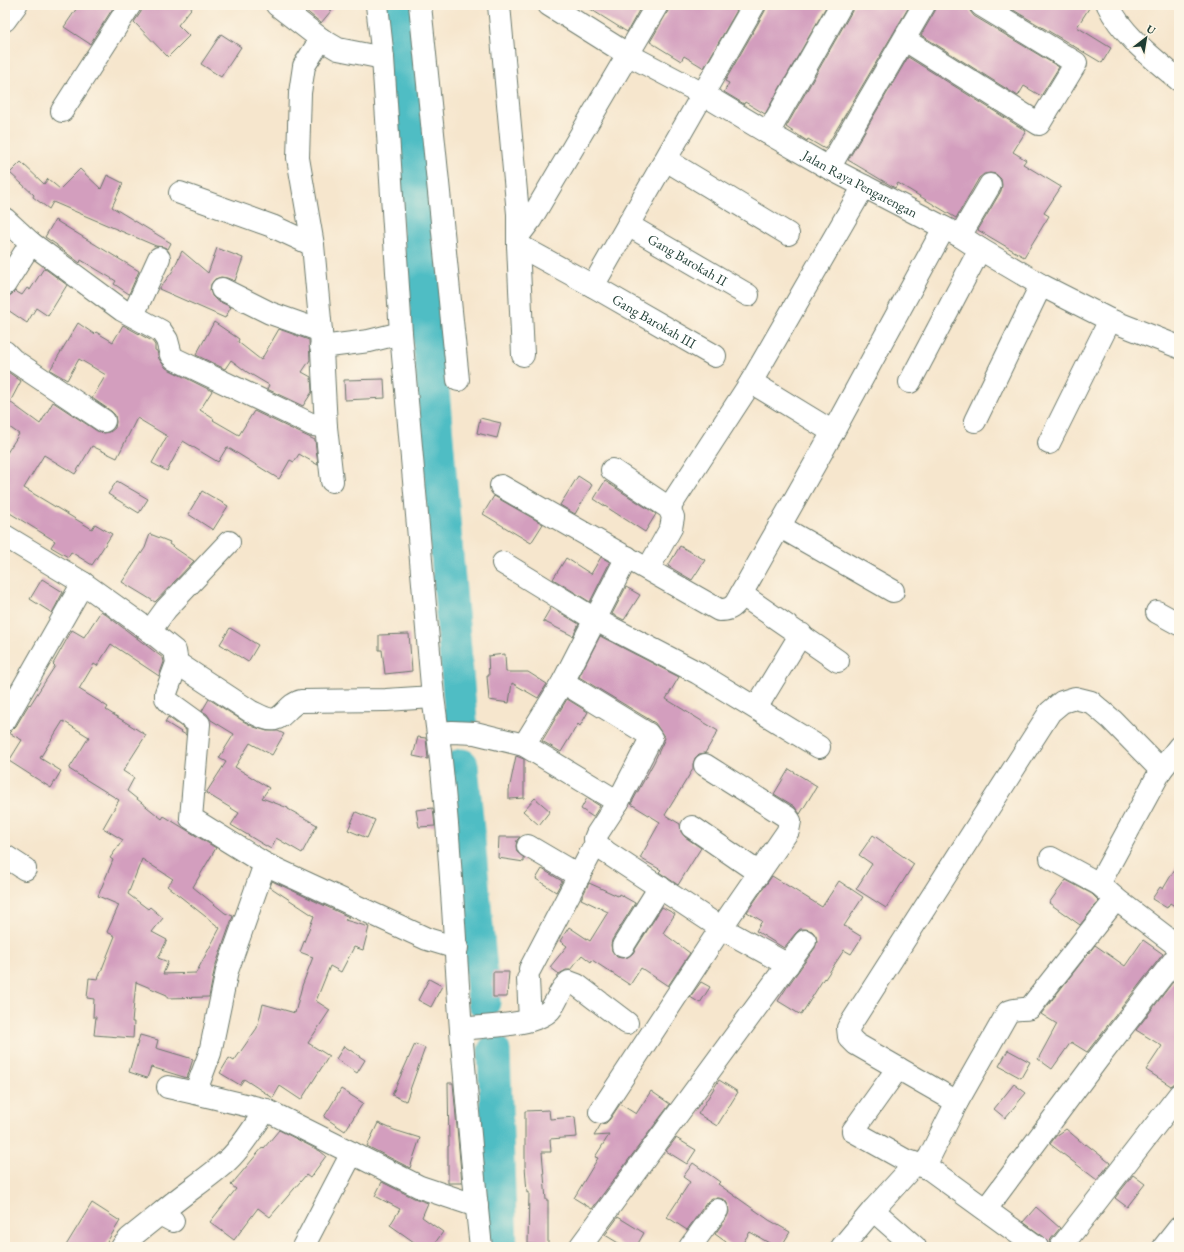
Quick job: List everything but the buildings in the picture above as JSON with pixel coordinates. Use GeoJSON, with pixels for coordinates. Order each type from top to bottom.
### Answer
{"type":"FeatureCollection","features":[{"type":"Feature","properties":{"kind":"street"},"geometry":{"type":"LineString","coordinates":[[5,20],[16,5]]}},
{"type":"Feature","properties":{"kind":"street"},"geometry":{"type":"LineString","coordinates":[[62,111],[130,5]]}},
{"type":"Feature","properties":{"kind":"street"},"geometry":{"type":"LineString","coordinates":[[277,5],[321,39],[338,49],[383,58]]}},
{"type":"Feature","properties":{"kind":"street"},"geometry":{"type":"LineString","coordinates":[[377,5],[383,58],[401,333],[433,697],[445,732],[456,948],[467,1028],[477,1206],[481,1247]]}},
{"type":"Feature","properties":{"kind":"street"},"geometry":{"type":"LineString","coordinates":[[420,5],[458,380]]}},
{"type":"Feature","properties":{"kind":"street"},"geometry":{"type":"LineString","coordinates":[[499,5],[518,240],[523,355]]}},
{"type":"Feature","properties":{"kind":"street"},"geometry":{"type":"LineString","coordinates":[[518,240],[657,5]]}},
{"type":"Feature","properties":{"kind":"street"},"geometry":{"type":"LineString","coordinates":[[593,286],[754,5]]}},
{"type":"Feature","properties":{"kind":"street"},"geometry":{"type":"LineString","coordinates":[[768,133],[841,5]]}},
{"type":"Feature","properties":{"kind":"street"},"geometry":{"type":"LineString","coordinates":[[829,168],[905,40],[924,5]]}},
{"type":"Feature","properties":{"kind":"street"},"geometry":{"type":"LineString","coordinates":[[905,40],[1039,124],[1076,63],[981,5]]}},
{"type":"Feature","properties":{"kind":"street"},"geometry":{"type":"LineString","coordinates":[[1108,5],[1113,16],[1144,50],[1179,80]]}},
{"type":"Feature","properties":{"kind":"street","name":"Jalan Raya Pengarengan"},"geometry":{"type":"LineString","coordinates":[[561,8],[627,54],[703,94],[829,168],[952,232],[1041,285],[1110,320],[1179,347]]}},
{"type":"Feature","properties":{"kind":"street"},"geometry":{"type":"LineString","coordinates":[[321,39],[304,66],[300,93],[298,158],[313,245],[321,339],[326,427],[332,481]]}},
{"type":"Feature","properties":{"kind":"street"},"geometry":{"type":"LineString","coordinates":[[666,160],[788,234]]}},
{"type":"Feature","properties":{"kind":"street"},"geometry":{"type":"LineString","coordinates":[[502,486],[719,610],[727,610],[732,607],[741,594],[833,432],[952,232],[990,185]]}},
{"type":"Feature","properties":{"kind":"street"},"geometry":{"type":"LineString","coordinates":[[669,508],[751,382],[864,186]]}},
{"type":"Feature","properties":{"kind":"street"},"geometry":{"type":"LineString","coordinates":[[180,194],[272,226],[313,245]]}},
{"type":"Feature","properties":{"kind":"street"},"geometry":{"type":"LineString","coordinates":[[5,219],[31,243],[122,310],[161,331],[167,340],[171,355],[175,359],[313,425],[326,427]]}},
{"type":"Feature","properties":{"kind":"street","name":"Gang Barokah II"},"geometry":{"type":"LineString","coordinates":[[628,225],[748,295]]}},
{"type":"Feature","properties":{"kind":"street","name":"Gang Barokah III"},"geometry":{"type":"LineString","coordinates":[[518,240],[593,286],[715,356]]}},
{"type":"Feature","properties":{"kind":"street"},"geometry":{"type":"LineString","coordinates":[[5,284],[31,243]]}},
{"type":"Feature","properties":{"kind":"street"},"geometry":{"type":"LineString","coordinates":[[910,382],[980,249]]}},
{"type":"Feature","properties":{"kind":"street"},"geometry":{"type":"LineString","coordinates":[[133,315],[158,258]]}},
{"type":"Feature","properties":{"kind":"street"},"geometry":{"type":"LineString","coordinates":[[976,421],[1041,285]]}},
{"type":"Feature","properties":{"kind":"street"},"geometry":{"type":"LineString","coordinates":[[222,289],[321,339],[369,341],[401,333]]}},
{"type":"Feature","properties":{"kind":"street"},"geometry":{"type":"LineString","coordinates":[[1049,443],[1110,320]]}},
{"type":"Feature","properties":{"kind":"street"},"geometry":{"type":"LineString","coordinates":[[5,352],[12,360],[104,421]]}},
{"type":"Feature","properties":{"kind":"street"},"geometry":{"type":"LineString","coordinates":[[751,382],[833,432]]}},
{"type":"Feature","properties":{"kind":"street"},"geometry":{"type":"LineString","coordinates":[[612,470],[669,508],[673,517],[671,528],[648,569]]}},
{"type":"Feature","properties":{"kind":"street"},"geometry":{"type":"LineString","coordinates":[[780,526],[893,591]]}},
{"type":"Feature","properties":{"kind":"street"},"geometry":{"type":"LineString","coordinates":[[5,536],[84,583],[175,651],[177,663],[166,693],[166,698],[170,703],[198,724],[191,818],[265,864],[426,939],[456,948]]}},
{"type":"Feature","properties":{"kind":"street"},"geometry":{"type":"LineString","coordinates":[[150,631],[166,609],[229,542]]}},
{"type":"Feature","properties":{"kind":"street"},"geometry":{"type":"LineString","coordinates":[[524,745],[564,682],[627,557]]}},
{"type":"Feature","properties":{"kind":"street"},"geometry":{"type":"LineString","coordinates":[[503,563],[596,620],[698,674],[819,747]]}},
{"type":"Feature","properties":{"kind":"street"},"geometry":{"type":"LineString","coordinates":[[5,720],[84,583]]}},
{"type":"Feature","properties":{"kind":"street"},"geometry":{"type":"LineString","coordinates":[[741,594],[838,661]]}},
{"type":"Feature","properties":{"kind":"street"},"geometry":{"type":"LineString","coordinates":[[1157,612],[1179,624]]}},
{"type":"Feature","properties":{"kind":"street"},"geometry":{"type":"LineString","coordinates":[[756,708],[801,634]]}},
{"type":"Feature","properties":{"kind":"street"},"geometry":{"type":"LineString","coordinates":[[177,663],[250,710],[273,720],[278,718],[296,702],[301,701],[433,697]]}},
{"type":"Feature","properties":{"kind":"street"},"geometry":{"type":"LineString","coordinates":[[530,1020],[529,974],[596,843],[595,839],[597,834],[618,802],[651,738],[650,735],[564,682]]}},
{"type":"Feature","properties":{"kind":"street"},"geometry":{"type":"LineString","coordinates":[[957,1102],[856,1044],[849,1037],[848,1028],[1050,712],[1062,702],[1075,698],[1091,702],[1112,720],[1161,770]]}},
{"type":"Feature","properties":{"kind":"street"},"geometry":{"type":"LineString","coordinates":[[445,732],[475,733],[524,745],[618,802]]}},
{"type":"Feature","properties":{"kind":"street"},"geometry":{"type":"LineString","coordinates":[[1099,884],[1161,770],[1179,747]]}},
{"type":"Feature","properties":{"kind":"street"},"geometry":{"type":"LineString","coordinates":[[600,1112],[721,928],[788,831],[790,822],[787,817],[705,765]]}},
{"type":"Feature","properties":{"kind":"street"},"geometry":{"type":"LineString","coordinates":[[692,827],[759,873]]}},
{"type":"Feature","properties":{"kind":"street"},"geometry":{"type":"LineString","coordinates":[[596,843],[606,852],[721,928],[788,965]]}},
{"type":"Feature","properties":{"kind":"street"},"geometry":{"type":"LineString","coordinates":[[528,846],[579,876]]}},
{"type":"Feature","properties":{"kind":"street"},"geometry":{"type":"LineString","coordinates":[[5,856],[25,869]]}},
{"type":"Feature","properties":{"kind":"street"},"geometry":{"type":"LineString","coordinates":[[1051,858],[1099,884],[1179,948]]}},
{"type":"Feature","properties":{"kind":"street"},"geometry":{"type":"LineString","coordinates":[[195,1092],[210,1053],[226,971],[265,864]]}},
{"type":"Feature","properties":{"kind":"street"},"geometry":{"type":"LineString","coordinates":[[624,946],[660,887]]}},
{"type":"Feature","properties":{"kind":"street"},"geometry":{"type":"LineString","coordinates":[[842,1247],[872,1210],[930,1156],[957,1102],[1008,1012],[1014,1009],[1030,1008],[1116,899]]}},
{"type":"Feature","properties":{"kind":"street"},"geometry":{"type":"LineString","coordinates":[[580,1247],[805,941]]}},
{"type":"Feature","properties":{"kind":"street"},"geometry":{"type":"LineString","coordinates":[[986,1209],[1092,1066],[1179,954]]}},
{"type":"Feature","properties":{"kind":"street"},"geometry":{"type":"LineString","coordinates":[[467,1028],[507,1024],[530,1020],[542,1016],[551,1009],[564,986],[569,982],[577,985],[627,1023]]}},
{"type":"Feature","properties":{"kind":"street"},"geometry":{"type":"LineString","coordinates":[[898,1068],[852,1131],[905,1160],[931,1170],[1037,1247]]}},
{"type":"Feature","properties":{"kind":"street"},"geometry":{"type":"LineString","coordinates":[[168,1087],[195,1092],[266,1110],[420,1187],[477,1206]]}},
{"type":"Feature","properties":{"kind":"street"},"geometry":{"type":"LineString","coordinates":[[1061,1247],[1179,1095]]}},
{"type":"Feature","properties":{"kind":"street"},"geometry":{"type":"LineString","coordinates":[[122,1247],[130,1238],[167,1218],[171,1204],[228,1161],[266,1110]]}},
{"type":"Feature","properties":{"kind":"street"},"geometry":{"type":"LineString","coordinates":[[303,1247],[352,1153]]}},
{"type":"Feature","properties":{"kind":"street"},"geometry":{"type":"LineString","coordinates":[[690,1247],[717,1210]]}},
{"type":"Feature","properties":{"kind":"street"},"geometry":{"type":"LineString","coordinates":[[872,1210],[915,1247]]}},
{"type":"Feature","properties":{"kind":"street"},"geometry":{"type":"LineString","coordinates":[[1164,1247],[1179,1228]]}},
{"type":"Feature","properties":{"kind":"waterway"},"geometry":{"type":"LineString","coordinates":[[397,5],[422,260],[461,720]]}},
{"type":"Feature","properties":{"kind":"waterway"},"geometry":{"type":"LineString","coordinates":[[462,765],[484,1002]]}},
{"type":"Feature","properties":{"kind":"waterway"},"geometry":{"type":"LineString","coordinates":[[494,1051],[501,1247]]}}]}
